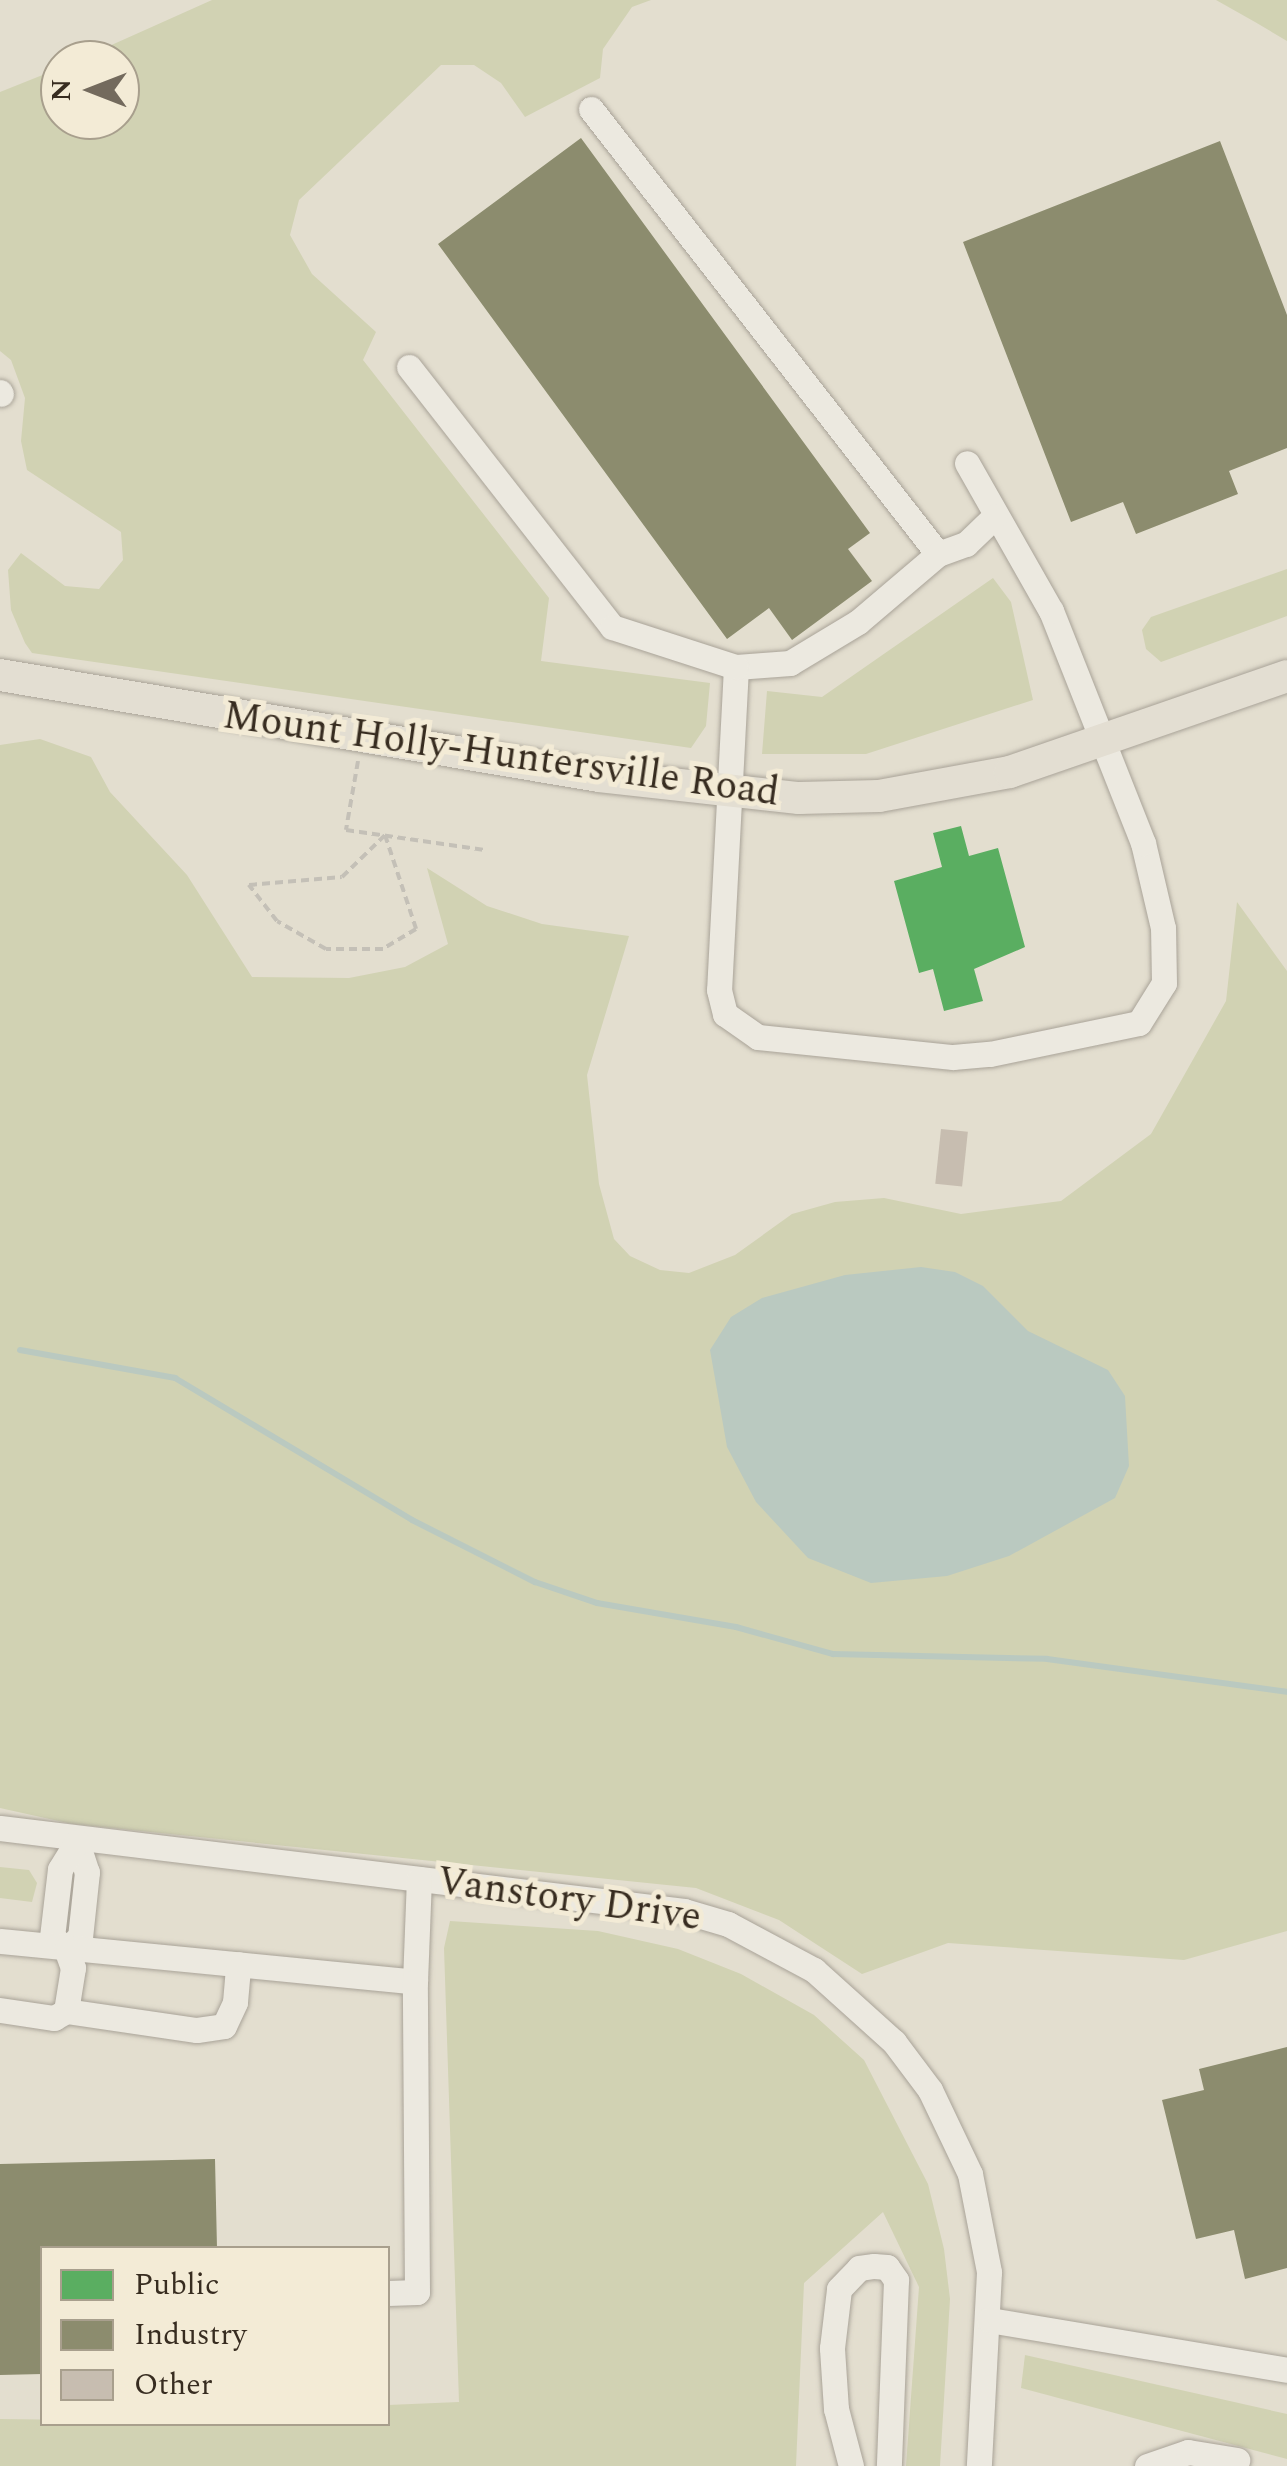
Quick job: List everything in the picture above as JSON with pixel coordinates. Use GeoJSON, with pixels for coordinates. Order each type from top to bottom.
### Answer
{"type":"FeatureCollection","features":[{"type":"Feature","properties":{"kind":"main road","name":"Mount Holly-Huntersville Road"},"geometry":{"type":"LineString","coordinates":[[0,675],[362,738],[734,793],[907,793],[1104,744],[1287,676]]}},
{"type":"Feature","properties":{"kind":"street"},"geometry":{"type":"LineString","coordinates":[[591,109],[938,554]]}},
{"type":"Feature","properties":{"kind":"street"},"geometry":{"type":"LineString","coordinates":[[409,367],[612,627],[736,666],[790,663],[858,622],[938,554],[966,544],[996,516]]}},
{"type":"Feature","properties":{"kind":"street"},"geometry":{"type":"LineString","coordinates":[[736,666],[734,793],[719,990],[725,1014],[758,1038],[953,1057],[990,1054],[1139,1023],[1164,984],[1163,928],[1143,843],[1050,611],[967,463]]}},
{"type":"Feature","properties":{"kind":"street","name":"Vanstory Drive"},"geometry":{"type":"LineString","coordinates":[[0,1828],[76,1842],[684,1911],[777,1947],[826,1979],[894,2042],[948,2122],[979,2205],[989,2320],[979,2466]]}},
{"type":"Feature","properties":{"kind":"street"},"geometry":{"type":"LineString","coordinates":[[66,2011],[73,1968],[66,1949],[52,1938],[60,1868],[76,1842]]}},
{"type":"Feature","properties":{"kind":"street"},"geometry":{"type":"LineString","coordinates":[[390,2292],[417,2292],[415,1982],[419,1879]]}},
{"type":"Feature","properties":{"kind":"street"},"geometry":{"type":"LineString","coordinates":[[0,1941],[415,1982]]}},
{"type":"Feature","properties":{"kind":"street"},"geometry":{"type":"LineString","coordinates":[[0,2010],[54,2018],[66,2011],[197,2030],[224,2026],[235,2002],[238,1964]]}},
{"type":"Feature","properties":{"kind":"street"},"geometry":{"type":"LineString","coordinates":[[852,2466],[836,2409],[832,2348],[839,2290],[859,2268],[874,2266],[887,2267],[896,2280],[889,2466]]}},
{"type":"Feature","properties":{"kind":"street"},"geometry":{"type":"LineString","coordinates":[[989,2320],[1287,2370]]}},
{"type":"Feature","properties":{"kind":"street"},"geometry":{"type":"LineString","coordinates":[[1146,2466],[1188,2452],[1237,2460]]}},
{"type":"Feature","properties":{"kind":"path"},"geometry":{"type":"LineString","coordinates":[[362,738],[346,830],[485,850]]}},
{"type":"Feature","properties":{"kind":"path"},"geometry":{"type":"LineString","coordinates":[[385,836],[416,929],[383,949],[326,949],[278,921],[248,885],[342,877],[385,836]]}},
{"type":"Feature","properties":{"kind":"green space"},"geometry":{"type":"Polygon","coordinates":[[[212,0],[651,0],[632,7],[603,49],[600,78],[525,117],[501,83],[474,65],[441,65],[299,200],[290,235],[312,274],[376,332],[363,360],[549,598],[541,661],[710,683],[706,726],[691,748],[32,653],[11,610],[8,570],[21,553],[65,586],[99,589],[123,560],[121,532],[27,470],[21,441],[25,398],[11,360],[0,351],[0,92],[40,76],[40,140],[140,140],[140,40],[123,40],[212,0]]]}},
{"type":"Feature","properties":{"kind":"green space"},"geometry":{"type":"Polygon","coordinates":[[[1216,0],[1287,0],[1287,41],[1255,22],[1216,0]]]}},
{"type":"Feature","properties":{"kind":"green space"},"geometry":{"type":"Polygon","coordinates":[[[1287,569],[1287,616],[1161,662],[1146,649],[1142,630],[1151,617],[1287,569]]]}},
{"type":"Feature","properties":{"kind":"green space"},"geometry":{"type":"Polygon","coordinates":[[[993,578],[1011,602],[1033,700],[866,754],[762,754],[767,691],[822,697],[993,578]]]}},
{"type":"Feature","properties":{"kind":"green space"},"geometry":{"type":"Polygon","coordinates":[[[40,739],[91,757],[110,792],[187,875],[252,977],[349,978],[405,967],[448,944],[427,868],[487,906],[542,924],[629,936],[587,1075],[599,1184],[614,1239],[630,1256],[660,1270],[689,1273],[735,1255],[792,1214],[835,1202],[884,1198],[961,1214],[1061,1201],[1151,1134],[1226,1001],[1237,902],[1287,971],[1287,1931],[1184,1960],[948,1943],[862,1974],[779,1920],[696,1888],[72,1824],[0,1808],[0,745],[40,739]]]}},
{"type":"Feature","properties":{"kind":"green space"},"geometry":{"type":"Polygon","coordinates":[[[0,1867],[29,1870],[37,1883],[32,1902],[0,1898],[0,1867]]]}},
{"type":"Feature","properties":{"kind":"green space"},"geometry":{"type":"Polygon","coordinates":[[[450,1921],[598,1931],[678,1949],[741,1974],[814,2015],[864,2060],[928,2184],[944,2249],[950,2299],[940,2466],[906,2466],[919,2287],[883,2212],[804,2283],[796,2466],[0,2466],[0,2419],[40,2420],[40,2426],[390,2426],[390,2405],[459,2402],[444,1948],[450,1921]]]}},
{"type":"Feature","properties":{"kind":"green space"},"geometry":{"type":"Polygon","coordinates":[[[1025,2355],[1287,2414],[1287,2459],[1021,2388],[1025,2355]]]}},
{"type":"Feature","properties":{"kind":"shaded area"},"geometry":{"type":"Polygon","coordinates":[[[921,1267],[955,1272],[983,1286],[1028,1331],[1108,1370],[1125,1396],[1129,1466],[1115,1498],[1009,1556],[947,1576],[871,1583],[808,1558],[756,1502],[727,1447],[710,1350],[731,1317],[762,1298],[845,1275],[921,1267]]]}},
{"type":"Feature","properties":{"kind":"building: Public"},"geometry":{"type":"Polygon","coordinates":[[[961,826],[969,856],[998,848],[1025,947],[974,969],[983,1001],[944,1011],[933,969],[919,973],[894,881],[942,867],[933,833],[961,826]]]}},
{"type":"Feature","properties":{"kind":"building: Industry"},"geometry":{"type":"Polygon","coordinates":[[[581,138],[870,533],[848,549],[872,581],[792,640],[769,608],[727,639],[438,244],[581,138]]]}},
{"type":"Feature","properties":{"kind":"building: Industry"},"geometry":{"type":"Polygon","coordinates":[[[1220,141],[1287,315],[1287,448],[1229,471],[1238,494],[1136,534],[1123,502],[1071,522],[963,242],[1220,141]]]}},
{"type":"Feature","properties":{"kind":"building: Industry"},"geometry":{"type":"Polygon","coordinates":[[[1287,2047],[1287,2268],[1245,2279],[1234,2230],[1196,2239],[1162,2100],[1204,2090],[1199,2069],[1287,2047]]]}},
{"type":"Feature","properties":{"kind":"building: Industry"},"geometry":{"type":"Polygon","coordinates":[[[215,2159],[217,2246],[40,2246],[40,2374],[0,2375],[0,2164],[215,2159]]]}},
{"type":"Feature","properties":{"kind":"building: Other"},"geometry":{"type":"Polygon","coordinates":[[[941,1129],[968,1132],[962,1187],[935,1184],[941,1129]]]}},
{"type":"Feature","properties":{"kind":"waterway"},"geometry":{"type":"LineString","coordinates":[[20,1350],[175,1378],[412,1520],[535,1582],[597,1603],[736,1627],[833,1654],[1047,1659],[1287,1692]]}}]}
